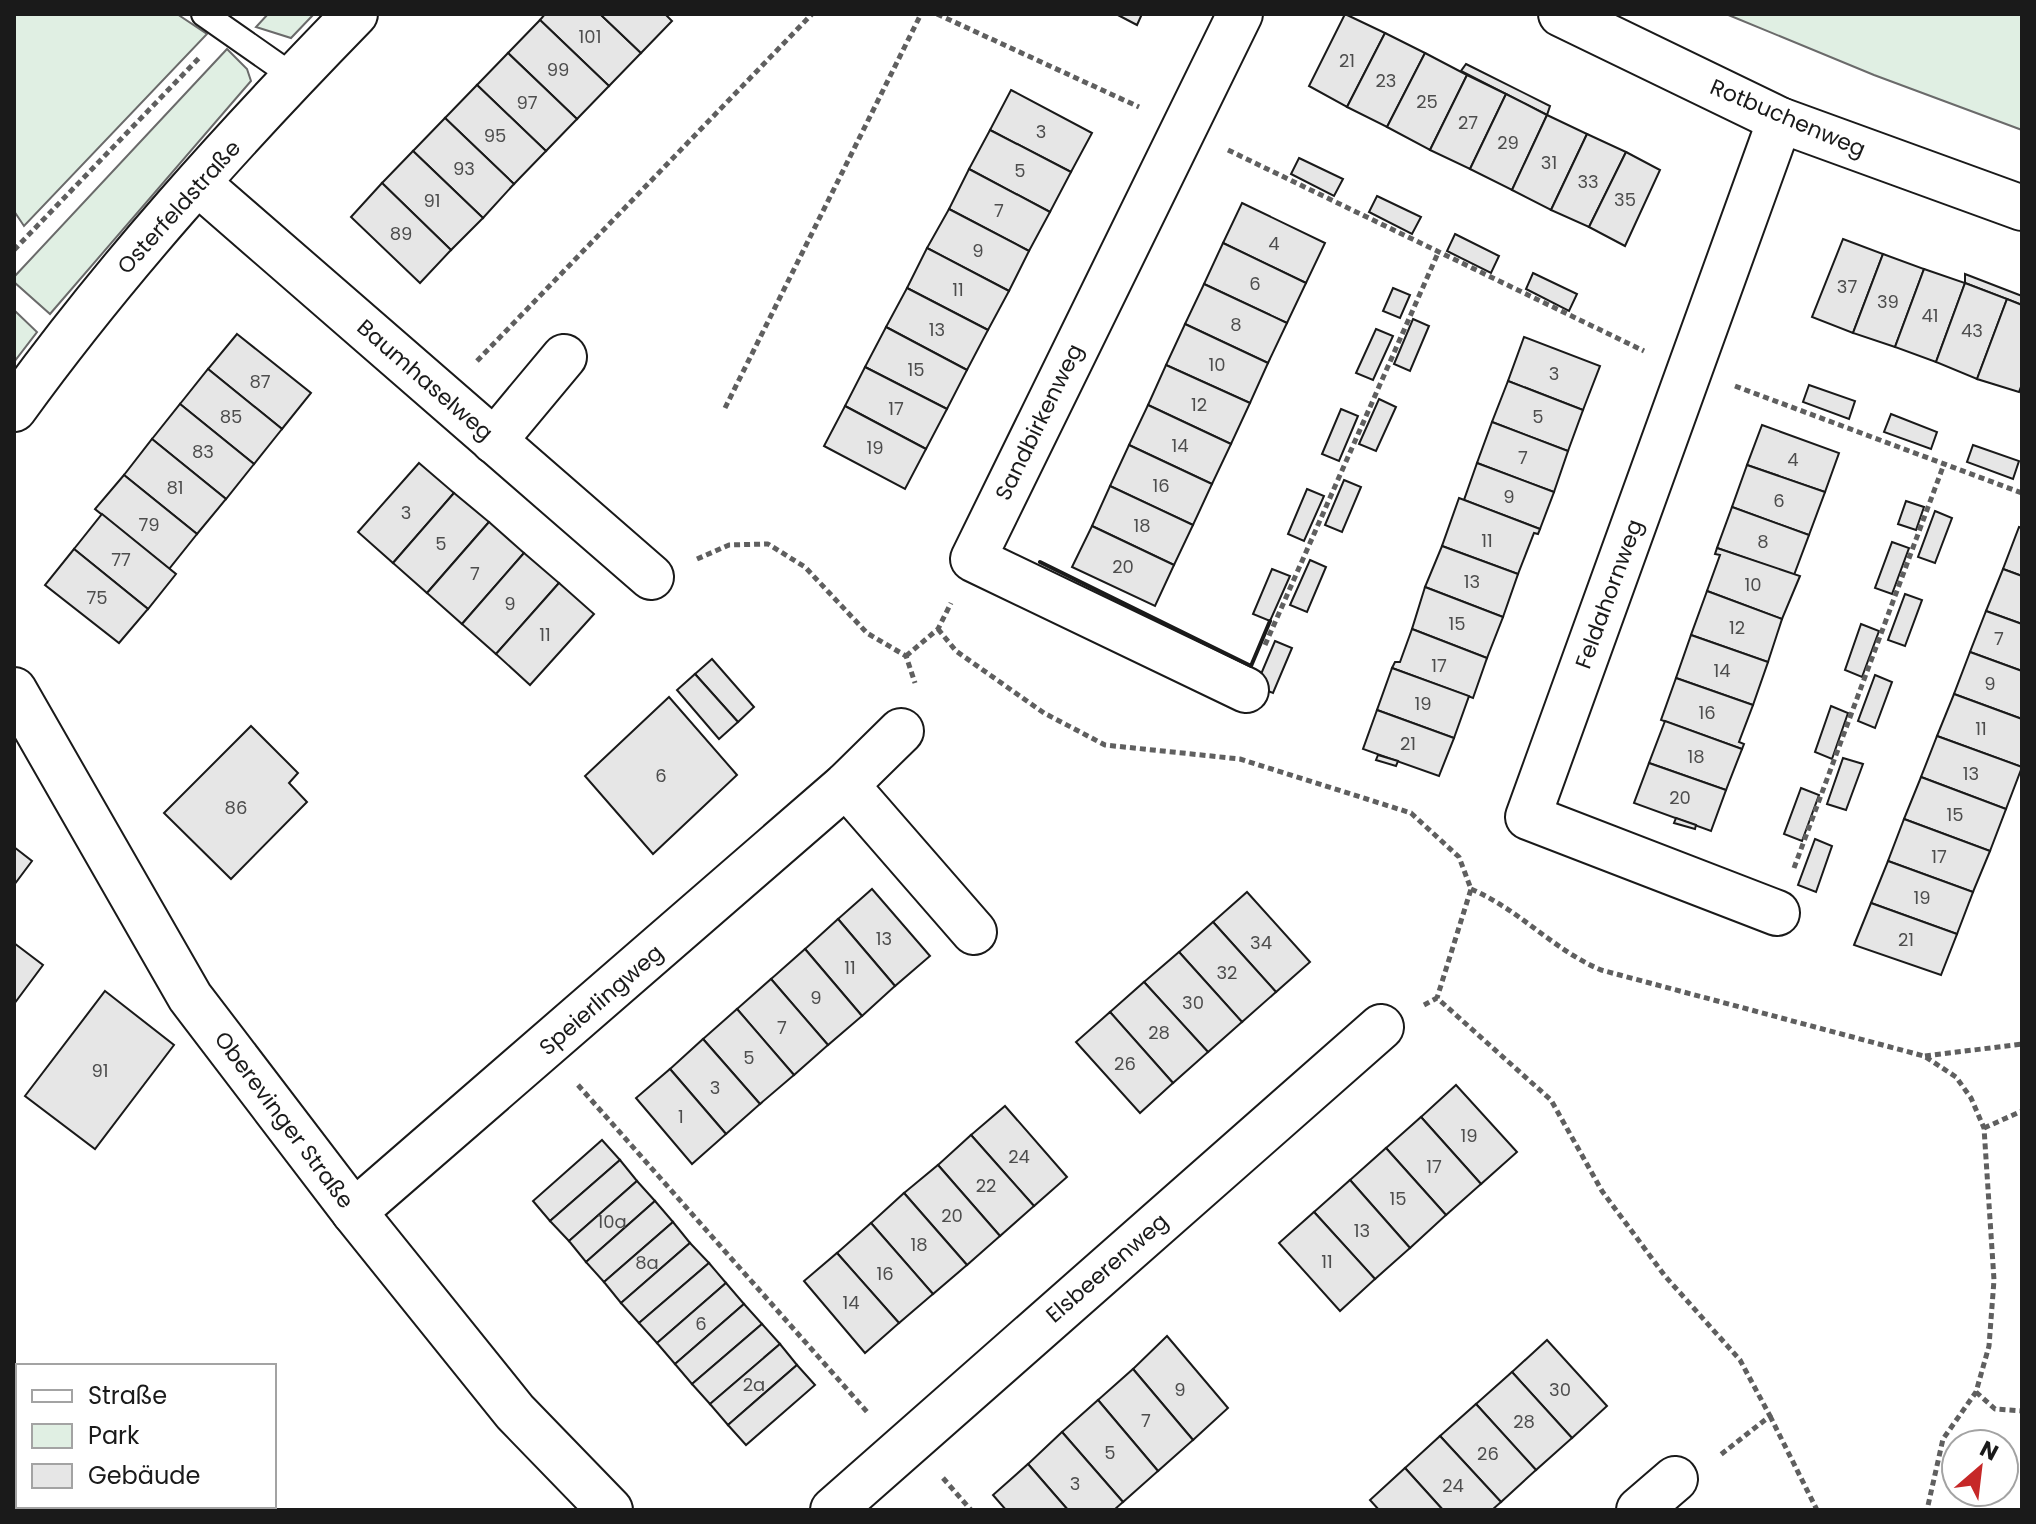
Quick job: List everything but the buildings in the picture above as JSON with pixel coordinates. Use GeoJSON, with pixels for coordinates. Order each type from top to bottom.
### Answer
{"type":"FeatureCollection","features":[{"type":"Feature","properties":{"kind":"street","name":"Osterfeldstraße"},"geometry":{"type":"LineString","coordinates":[[14,409],[64,340],[294,77],[355,14]]}},
{"type":"Feature","properties":{"kind":"street","name":"Sandbirkenweg"},"geometry":{"type":"LineString","coordinates":[[1240,14],[973,559],[1252,675]]}},
{"type":"Feature","properties":{"kind":"street","name":"Rotbuchenweg"},"geometry":{"type":"LineString","coordinates":[[1561,14],[1780,120],[2022,208]]}},
{"type":"Feature","properties":{"kind":"street","name":"Feldahornweg"},"geometry":{"type":"LineString","coordinates":[[1777,913],[1528,817],[1780,120]]}},
{"type":"Feature","properties":{"kind":"street","name":"Baumhaselweg"},"geometry":{"type":"LineString","coordinates":[[199,184],[651,577]]}},
{"type":"Feature","properties":{"kind":"street"},"geometry":{"type":"LineString","coordinates":[[494,441],[564,357]]}},
{"type":"Feature","properties":{"kind":"street","name":"Oberevinger Straße"},"geometry":{"type":"LineString","coordinates":[[14,690],[190,997],[354,1212],[515,1412],[610,1510]]}},
{"type":"Feature","properties":{"kind":"street","name":"Speierlingweg"},"geometry":{"type":"LineString","coordinates":[[354,1212],[846,785],[901,731]]}},
{"type":"Feature","properties":{"kind":"street"},"geometry":{"type":"LineString","coordinates":[[846,785],[974,932]]}},
{"type":"Feature","properties":{"kind":"street","name":"Elsbeerenweg"},"geometry":{"type":"LineString","coordinates":[[833,1510],[1381,1027]]}},
{"type":"Feature","properties":{"kind":"street"},"geometry":{"type":"LineString","coordinates":[[1639,1510],[1675,1479]]}},
{"type":"Feature","properties":{"kind":"lane"},"geometry":{"type":"LineString","coordinates":[[204,14],[294,77]]}},
{"type":"Feature","properties":{"kind":"path"},"geometry":{"type":"LineString","coordinates":[[483,354],[812,14]]}},
{"type":"Feature","properties":{"kind":"path"},"geometry":{"type":"LineString","coordinates":[[725,408],[921,14]]}},
{"type":"Feature","properties":{"kind":"path"},"geometry":{"type":"LineString","coordinates":[[937,14],[1183,128],[1628,344],[2022,493]]}},
{"type":"Feature","properties":{"kind":"path"},"geometry":{"type":"LineString","coordinates":[[14,250],[227,30]]}},
{"type":"Feature","properties":{"kind":"path"},"geometry":{"type":"LineString","coordinates":[[1252,675],[1438,253]]}},
{"type":"Feature","properties":{"kind":"path"},"geometry":{"type":"LineString","coordinates":[[1777,913],[1944,464]]}},
{"type":"Feature","properties":{"kind":"path"},"geometry":{"type":"LineString","coordinates":[[651,577],[729,545],[768,544],[805,567],[867,633],[906,656],[925,640]]}},
{"type":"Feature","properties":{"kind":"path"},"geometry":{"type":"LineString","coordinates":[[938,629],[956,651],[1044,713],[1105,745],[1240,759],[1411,813],[1459,857],[1471,889],[1437,998],[1381,1027]]}},
{"type":"Feature","properties":{"kind":"path"},"geometry":{"type":"LineString","coordinates":[[1471,889],[1504,903],[1571,957],[1601,970],[1924,1056],[1956,1077],[1971,1098],[1984,1128],[1994,1280],[1989,1346],[1976,1392],[1943,1439],[1927,1510]]}},
{"type":"Feature","properties":{"kind":"path"},"geometry":{"type":"LineString","coordinates":[[1437,998],[1551,1100],[1602,1191],[1665,1276],[1740,1360],[1817,1510]]}},
{"type":"Feature","properties":{"kind":"path"},"geometry":{"type":"LineString","coordinates":[[1924,1056],[2022,1044]]}},
{"type":"Feature","properties":{"kind":"path"},"geometry":{"type":"LineString","coordinates":[[599,1110],[901,1450]]}},
{"type":"Feature","properties":{"kind":"path"},"geometry":{"type":"LineString","coordinates":[[1984,1128],[2022,1111]]}},
{"type":"Feature","properties":{"kind":"path"},"geometry":{"type":"LineString","coordinates":[[1976,1392],[1995,1409],[2022,1411]]}},
{"type":"Feature","properties":{"kind":"path"},"geometry":{"type":"LineString","coordinates":[[1675,1479],[1703,1468],[1770,1416]]}},
{"type":"Feature","properties":{"kind":"green space"},"geometry":{"type":"Polygon","coordinates":[[[14,14],[177,14],[207,34],[24,226],[14,211],[14,14]]]}},
{"type":"Feature","properties":{"kind":"green space"},"geometry":{"type":"Polygon","coordinates":[[[268,14],[314,14],[291,38],[256,27],[268,14]]]}},
{"type":"Feature","properties":{"kind":"green space"},"geometry":{"type":"Polygon","coordinates":[[[1726,14],[2022,14],[2022,130],[1874,75],[1726,14]]]}},
{"type":"Feature","properties":{"kind":"green space"},"geometry":{"type":"Polygon","coordinates":[[[227,49],[247,69],[251,81],[50,314],[14,282],[14,277],[227,49]]]}},
{"type":"Feature","properties":{"kind":"green space"},"geometry":{"type":"Polygon","coordinates":[[[14,310],[37,332],[14,362],[14,310]]]}},
{"type":"Feature","properties":{"kind":"wall"},"geometry":{"type":"LineString","coordinates":[[1040,562],[1251,666],[1270,621]]}}]}
